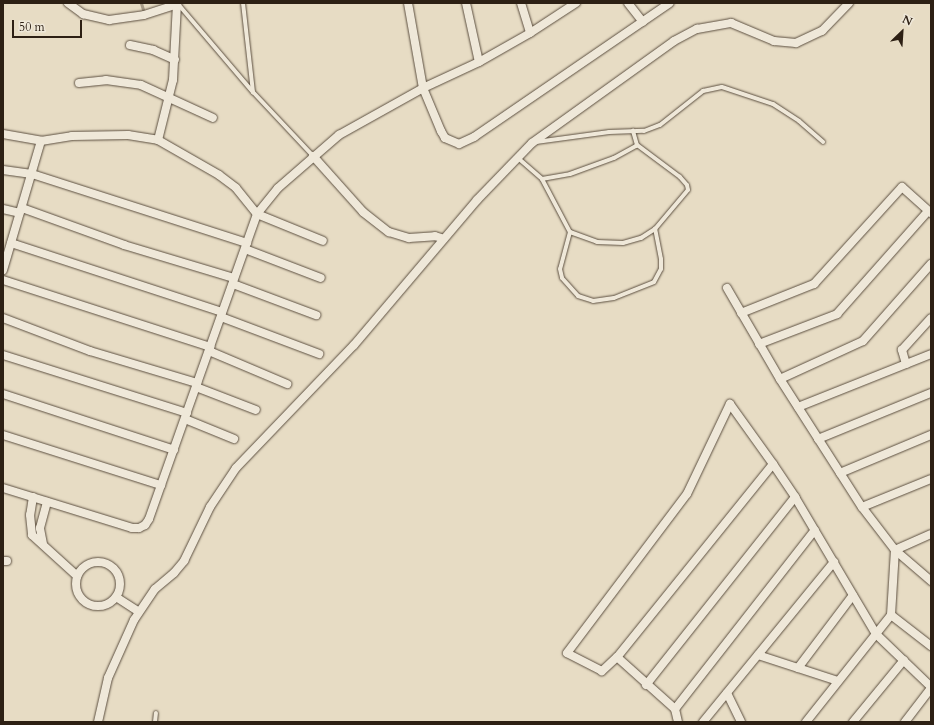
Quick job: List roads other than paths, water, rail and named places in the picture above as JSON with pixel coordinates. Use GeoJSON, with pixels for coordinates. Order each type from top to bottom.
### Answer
{"type":"FeatureCollection","features":[{"type":"Feature","properties":{"kind":"street"},"geometry":{"type":"LineString","coordinates":[[68,3],[83,14],[109,20],[144,15],[177,4],[175,60],[169,97],[158,140]]}},
{"type":"Feature","properties":{"kind":"street"},"geometry":{"type":"LineString","coordinates":[[408,3],[423,88],[445,138],[459,144],[465,143],[670,3]]}},
{"type":"Feature","properties":{"kind":"street"},"geometry":{"type":"LineString","coordinates":[[466,3],[479,62]]}},
{"type":"Feature","properties":{"kind":"street"},"geometry":{"type":"LineString","coordinates":[[521,3],[530,33]]}},
{"type":"Feature","properties":{"kind":"street"},"geometry":{"type":"LineString","coordinates":[[3,488],[139,528],[149,519],[257,214],[282,184],[313,156],[369,117],[423,88],[479,62],[530,33],[576,3]]}},
{"type":"Feature","properties":{"kind":"street"},"geometry":{"type":"LineString","coordinates":[[628,3],[643,22]]}},
{"type":"Feature","properties":{"kind":"street"},"geometry":{"type":"LineString","coordinates":[[98,722],[108,678],[139,612],[155,589],[174,574],[184,561],[210,507],[236,468],[354,345],[481,195],[532,143],[682,36],[709,26],[731,23],[774,41],[796,43],[822,31],[849,3]]}},
{"type":"Feature","properties":{"kind":"street"},"geometry":{"type":"LineString","coordinates":[[130,45],[153,50],[175,60]]}},
{"type":"Feature","properties":{"kind":"street"},"geometry":{"type":"LineString","coordinates":[[79,83],[124,81],[155,89],[213,118]]}},
{"type":"Feature","properties":{"kind":"street"},"geometry":{"type":"LineString","coordinates":[[3,134],[42,141],[109,135],[158,140],[219,175],[236,188],[257,214],[323,241]]}},
{"type":"Feature","properties":{"kind":"street"},"geometry":{"type":"LineString","coordinates":[[3,270],[8,245],[21,210],[42,141]]}},
{"type":"Feature","properties":{"kind":"street"},"geometry":{"type":"LineString","coordinates":[[313,156],[363,212],[389,232],[409,238],[435,236],[444,239]]}},
{"type":"Feature","properties":{"kind":"street"},"geometry":{"type":"LineString","coordinates":[[3,170],[32,174],[246,246],[321,278]]}},
{"type":"Feature","properties":{"kind":"street"},"geometry":{"type":"LineString","coordinates":[[741,313],[814,284],[902,187],[930,212],[837,314],[760,344]]}},
{"type":"Feature","properties":{"kind":"street"},"geometry":{"type":"LineString","coordinates":[[3,209],[21,210],[233,281],[316,314]]}},
{"type":"Feature","properties":{"kind":"street"},"geometry":{"type":"LineString","coordinates":[[8,245],[222,314],[319,354]]}},
{"type":"Feature","properties":{"kind":"street"},"geometry":{"type":"LineString","coordinates":[[780,379],[863,341],[931,264]]}},
{"type":"Feature","properties":{"kind":"street"},"geometry":{"type":"LineString","coordinates":[[3,280],[209,349],[287,384]]}},
{"type":"Feature","properties":{"kind":"street"},"geometry":{"type":"LineString","coordinates":[[727,288],[780,379],[862,507],[895,550],[929,577]]}},
{"type":"Feature","properties":{"kind":"street"},"geometry":{"type":"LineString","coordinates":[[3,318],[90,351],[197,385],[256,410]]}},
{"type":"Feature","properties":{"kind":"street"},"geometry":{"type":"LineString","coordinates":[[906,364],[902,350],[931,318]]}},
{"type":"Feature","properties":{"kind":"street"},"geometry":{"type":"LineString","coordinates":[[798,407],[931,354]]}},
{"type":"Feature","properties":{"kind":"street"},"geometry":{"type":"LineString","coordinates":[[3,355],[186,416],[234,439]]}},
{"type":"Feature","properties":{"kind":"street"},"geometry":{"type":"LineString","coordinates":[[818,439],[931,393]]}},
{"type":"Feature","properties":{"kind":"street"},"geometry":{"type":"LineString","coordinates":[[3,394],[174,450]]}},
{"type":"Feature","properties":{"kind":"street"},"geometry":{"type":"LineString","coordinates":[[772,464],[617,657],[602,671],[567,653],[687,494],[730,404],[772,464],[795,497],[876,634],[931,687],[905,722]]}},
{"type":"Feature","properties":{"kind":"street"},"geometry":{"type":"LineString","coordinates":[[3,435],[161,485]]}},
{"type":"Feature","properties":{"kind":"street"},"geometry":{"type":"LineString","coordinates":[[840,473],[931,435]]}},
{"type":"Feature","properties":{"kind":"street"},"geometry":{"type":"LineString","coordinates":[[862,507],[931,479]]}},
{"type":"Feature","properties":{"kind":"street"},"geometry":{"type":"LineString","coordinates":[[646,685],[795,497]]}},
{"type":"Feature","properties":{"kind":"street"},"geometry":{"type":"LineString","coordinates":[[33,498],[30,526],[32,535],[78,576]]}},
{"type":"Feature","properties":{"kind":"street"},"geometry":{"type":"LineString","coordinates":[[43,544],[40,528],[47,502]]}},
{"type":"Feature","properties":{"kind":"street"},"geometry":{"type":"LineString","coordinates":[[675,709],[815,530]]}},
{"type":"Feature","properties":{"kind":"street"},"geometry":{"type":"LineString","coordinates":[[895,550],[931,534]]}},
{"type":"Feature","properties":{"kind":"street"},"geometry":{"type":"LineString","coordinates":[[806,722],[891,615],[895,550]]}},
{"type":"Feature","properties":{"kind":"street"},"geometry":{"type":"LineString","coordinates":[[94,562],[109,564],[120,577],[120,587],[116,597],[101,606],[87,603],[79,594],[78,576],[85,566],[94,562]]}},
{"type":"Feature","properties":{"kind":"street"},"geometry":{"type":"LineString","coordinates":[[704,722],[834,562]]}},
{"type":"Feature","properties":{"kind":"street"},"geometry":{"type":"LineString","coordinates":[[798,668],[853,594]]}},
{"type":"Feature","properties":{"kind":"street"},"geometry":{"type":"LineString","coordinates":[[116,597],[139,612]]}},
{"type":"Feature","properties":{"kind":"street"},"geometry":{"type":"LineString","coordinates":[[891,615],[931,646]]}},
{"type":"Feature","properties":{"kind":"street"},"geometry":{"type":"LineString","coordinates":[[758,655],[838,681]]}},
{"type":"Feature","properties":{"kind":"street"},"geometry":{"type":"LineString","coordinates":[[617,657],[646,685],[675,709],[678,722]]}},
{"type":"Feature","properties":{"kind":"street"},"geometry":{"type":"LineString","coordinates":[[853,722],[904,660]]}},
{"type":"Feature","properties":{"kind":"street"},"geometry":{"type":"LineString","coordinates":[[727,693],[741,722]]}},
{"type":"Feature","properties":{"kind":"lane"},"geometry":{"type":"LineString","coordinates":[[243,3],[253,92]]}},
{"type":"Feature","properties":{"kind":"lane"},"geometry":{"type":"LineString","coordinates":[[177,4],[253,92],[313,156]]}},
{"type":"Feature","properties":{"kind":"lane"},"geometry":{"type":"LineString","coordinates":[[532,143],[644,131],[660,124],[703,91],[722,88],[773,104],[799,121],[823,142]]}},
{"type":"Feature","properties":{"kind":"lane"},"geometry":{"type":"LineString","coordinates":[[518,158],[542,179],[570,232],[597,242],[623,243],[641,238],[655,229],[686,196],[687,185],[637,145],[633,131]]}},
{"type":"Feature","properties":{"kind":"lane"},"geometry":{"type":"LineString","coordinates":[[542,179],[570,174],[614,158],[637,145]]}},
{"type":"Feature","properties":{"kind":"lane"},"geometry":{"type":"LineString","coordinates":[[570,232],[560,269],[562,278],[578,296],[593,301],[614,298],[654,282],[661,269],[661,259],[655,229]]}},
{"type":"Feature","properties":{"kind":"lane"},"geometry":{"type":"LineString","coordinates":[[155,722],[156,713]]}},
{"type":"Feature","properties":{"kind":"waterway"},"geometry":{"type":"LineString","coordinates":[[141,3],[144,13]]}}]}
